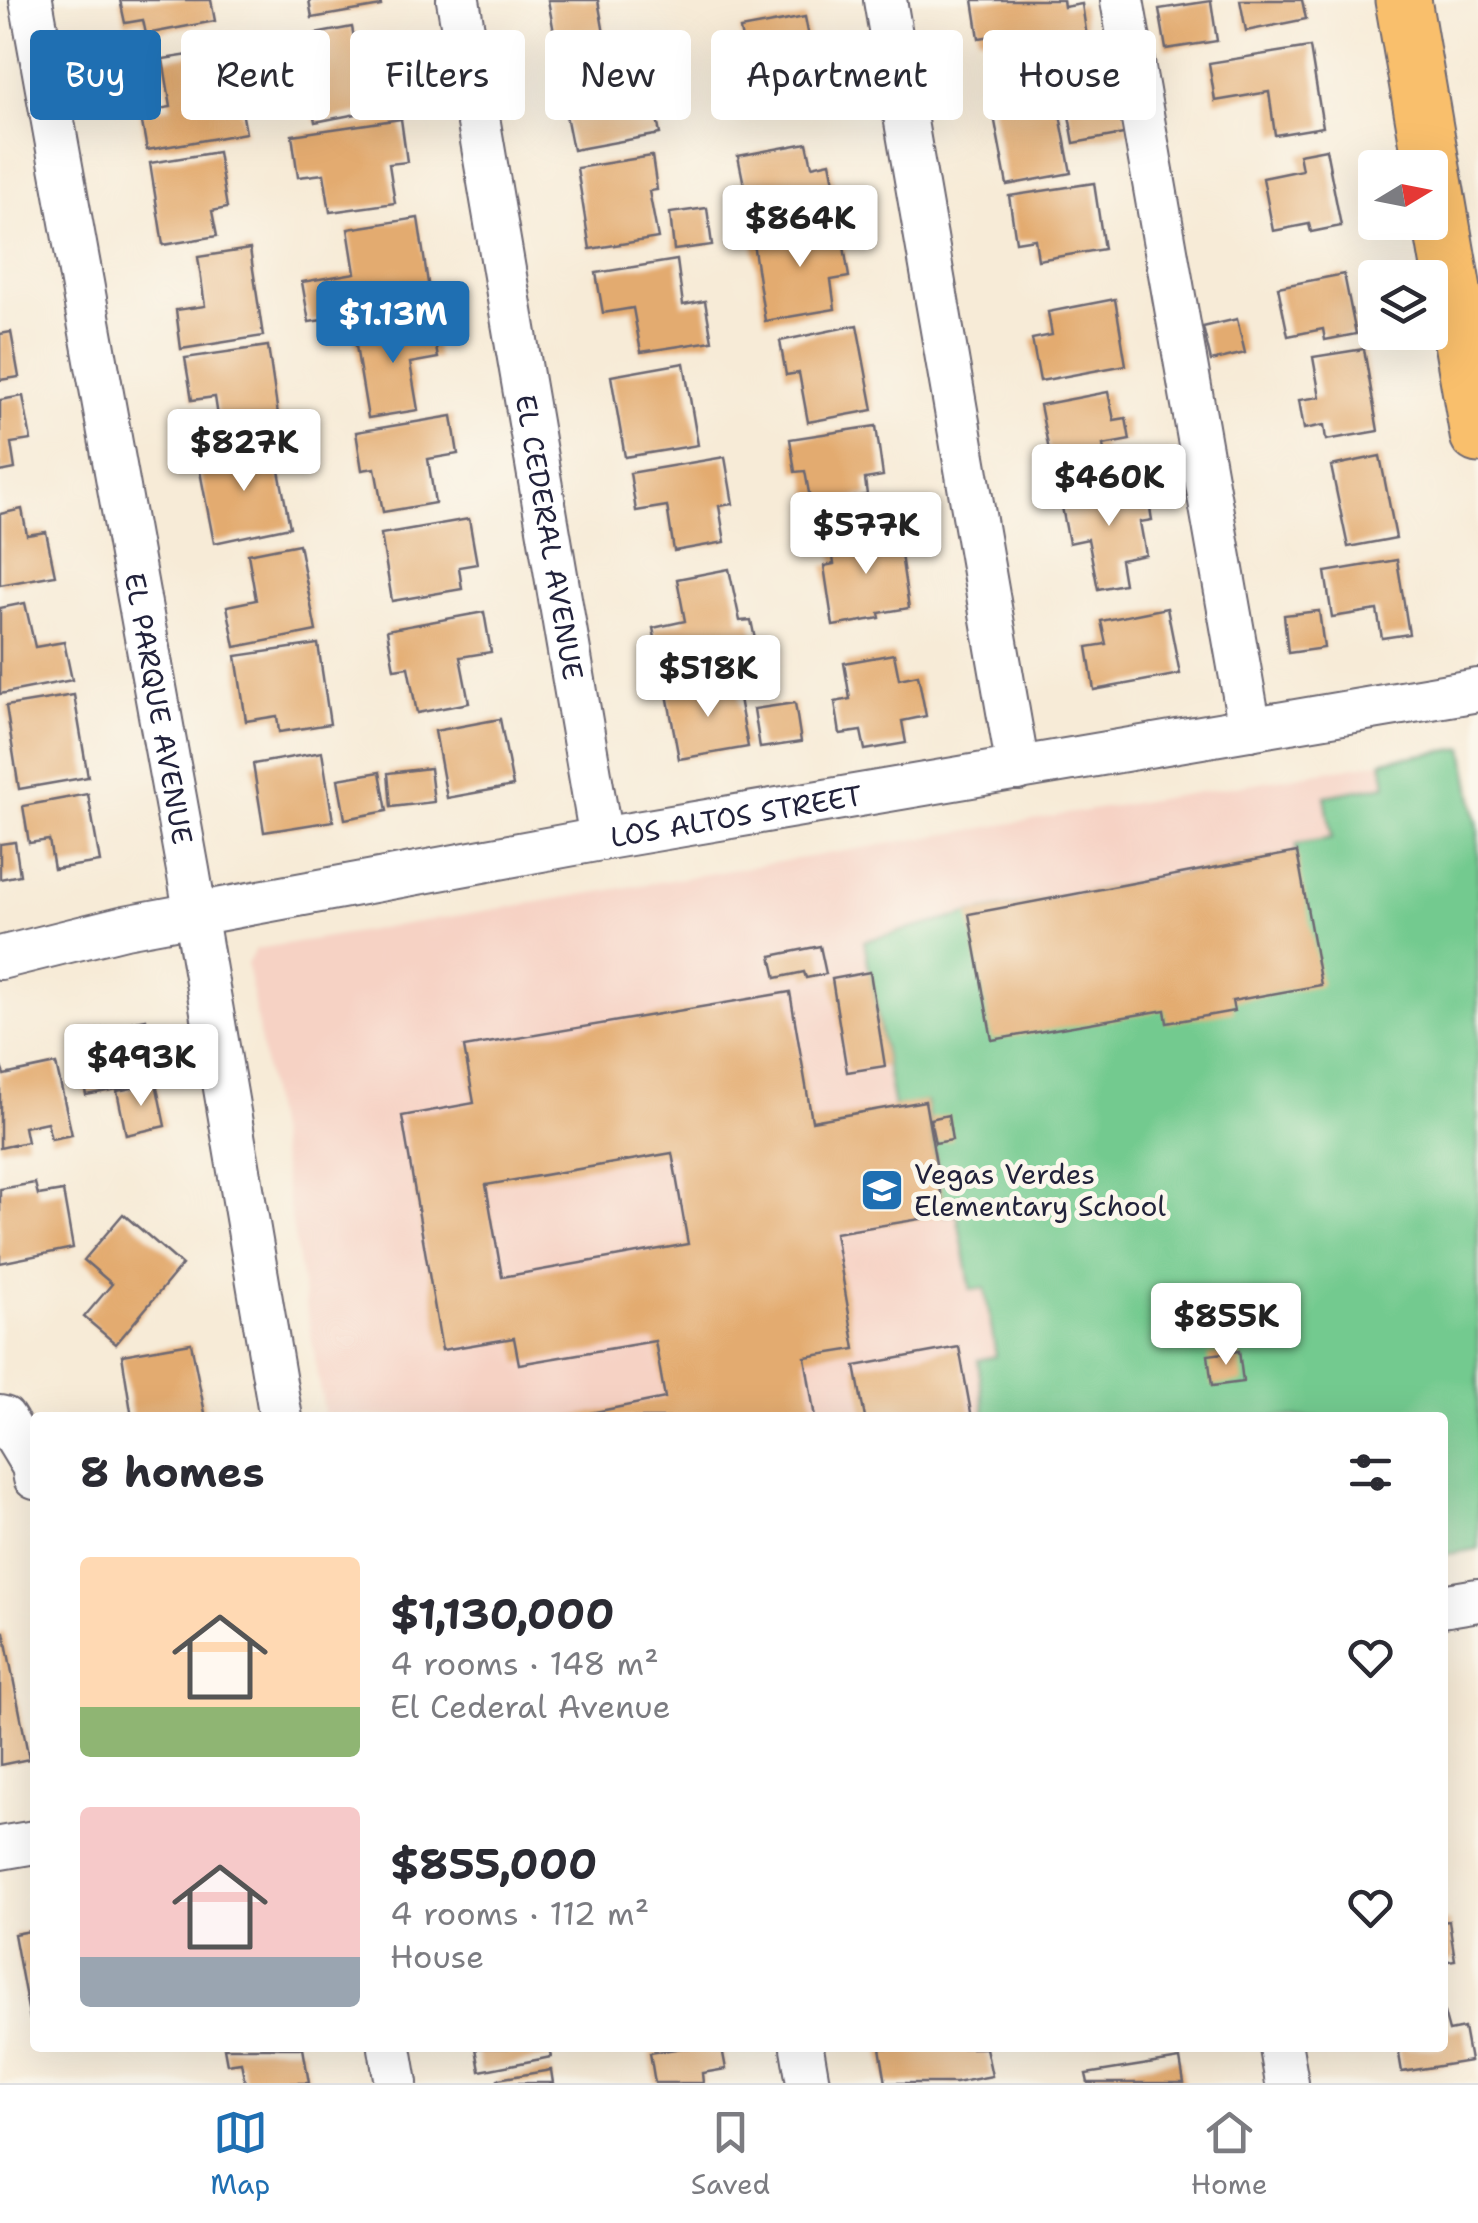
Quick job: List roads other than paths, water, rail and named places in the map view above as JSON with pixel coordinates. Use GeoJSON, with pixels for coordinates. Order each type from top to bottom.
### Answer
{"type":"FeatureCollection","features":[{"type":"Feature","properties":{"kind":"main road"},"geometry":{"type":"LineString","coordinates":[[1403,0],[1478,435]]}},
{"type":"Feature","properties":{"kind":"street","name":"EL PARQUE AVENUE"},"geometry":{"type":"LineString","coordinates":[[31,0],[281,1412]]}},
{"type":"Feature","properties":{"kind":"street","name":"EL CEDERAL AVENUE"},"geometry":{"type":"LineString","coordinates":[[458,0],[601,840]]}},
{"type":"Feature","properties":{"kind":"street"},"geometry":{"type":"LineString","coordinates":[[885,0],[1018,769]]}},
{"type":"Feature","properties":{"kind":"street"},"geometry":{"type":"LineString","coordinates":[[1122,0],[1250,729]]}},
{"type":"Feature","properties":{"kind":"street","name":"LOS ALTOS STREET"},"geometry":{"type":"LineString","coordinates":[[0,958],[125,926],[1478,690]]}},
{"type":"Feature","properties":{"kind":"street"},"geometry":{"type":"LineString","coordinates":[[2,1418],[30,1461]]}},
{"type":"Feature","properties":{"kind":"street"},"geometry":{"type":"LineString","coordinates":[[1448,1605],[1478,1600]]}},
{"type":"Feature","properties":{"kind":"street"},"geometry":{"type":"LineString","coordinates":[[0,1848],[30,1843]]}},
{"type":"Feature","properties":{"kind":"street"},"geometry":{"type":"LineString","coordinates":[[391,2052],[396,2083]]}},
{"type":"Feature","properties":{"kind":"street"},"geometry":{"type":"LineString","coordinates":[[803,2052],[808,2083]]}},
{"type":"Feature","properties":{"kind":"street"},"geometry":{"type":"LineString","coordinates":[[1282,2052],[1287,2083]]}},
{"type":"Feature","properties":{"kind":"place","name":"Vegas Verdes Elementary School"},"geometry":{"type":"Point","coordinates":[882,1190]}}]}
